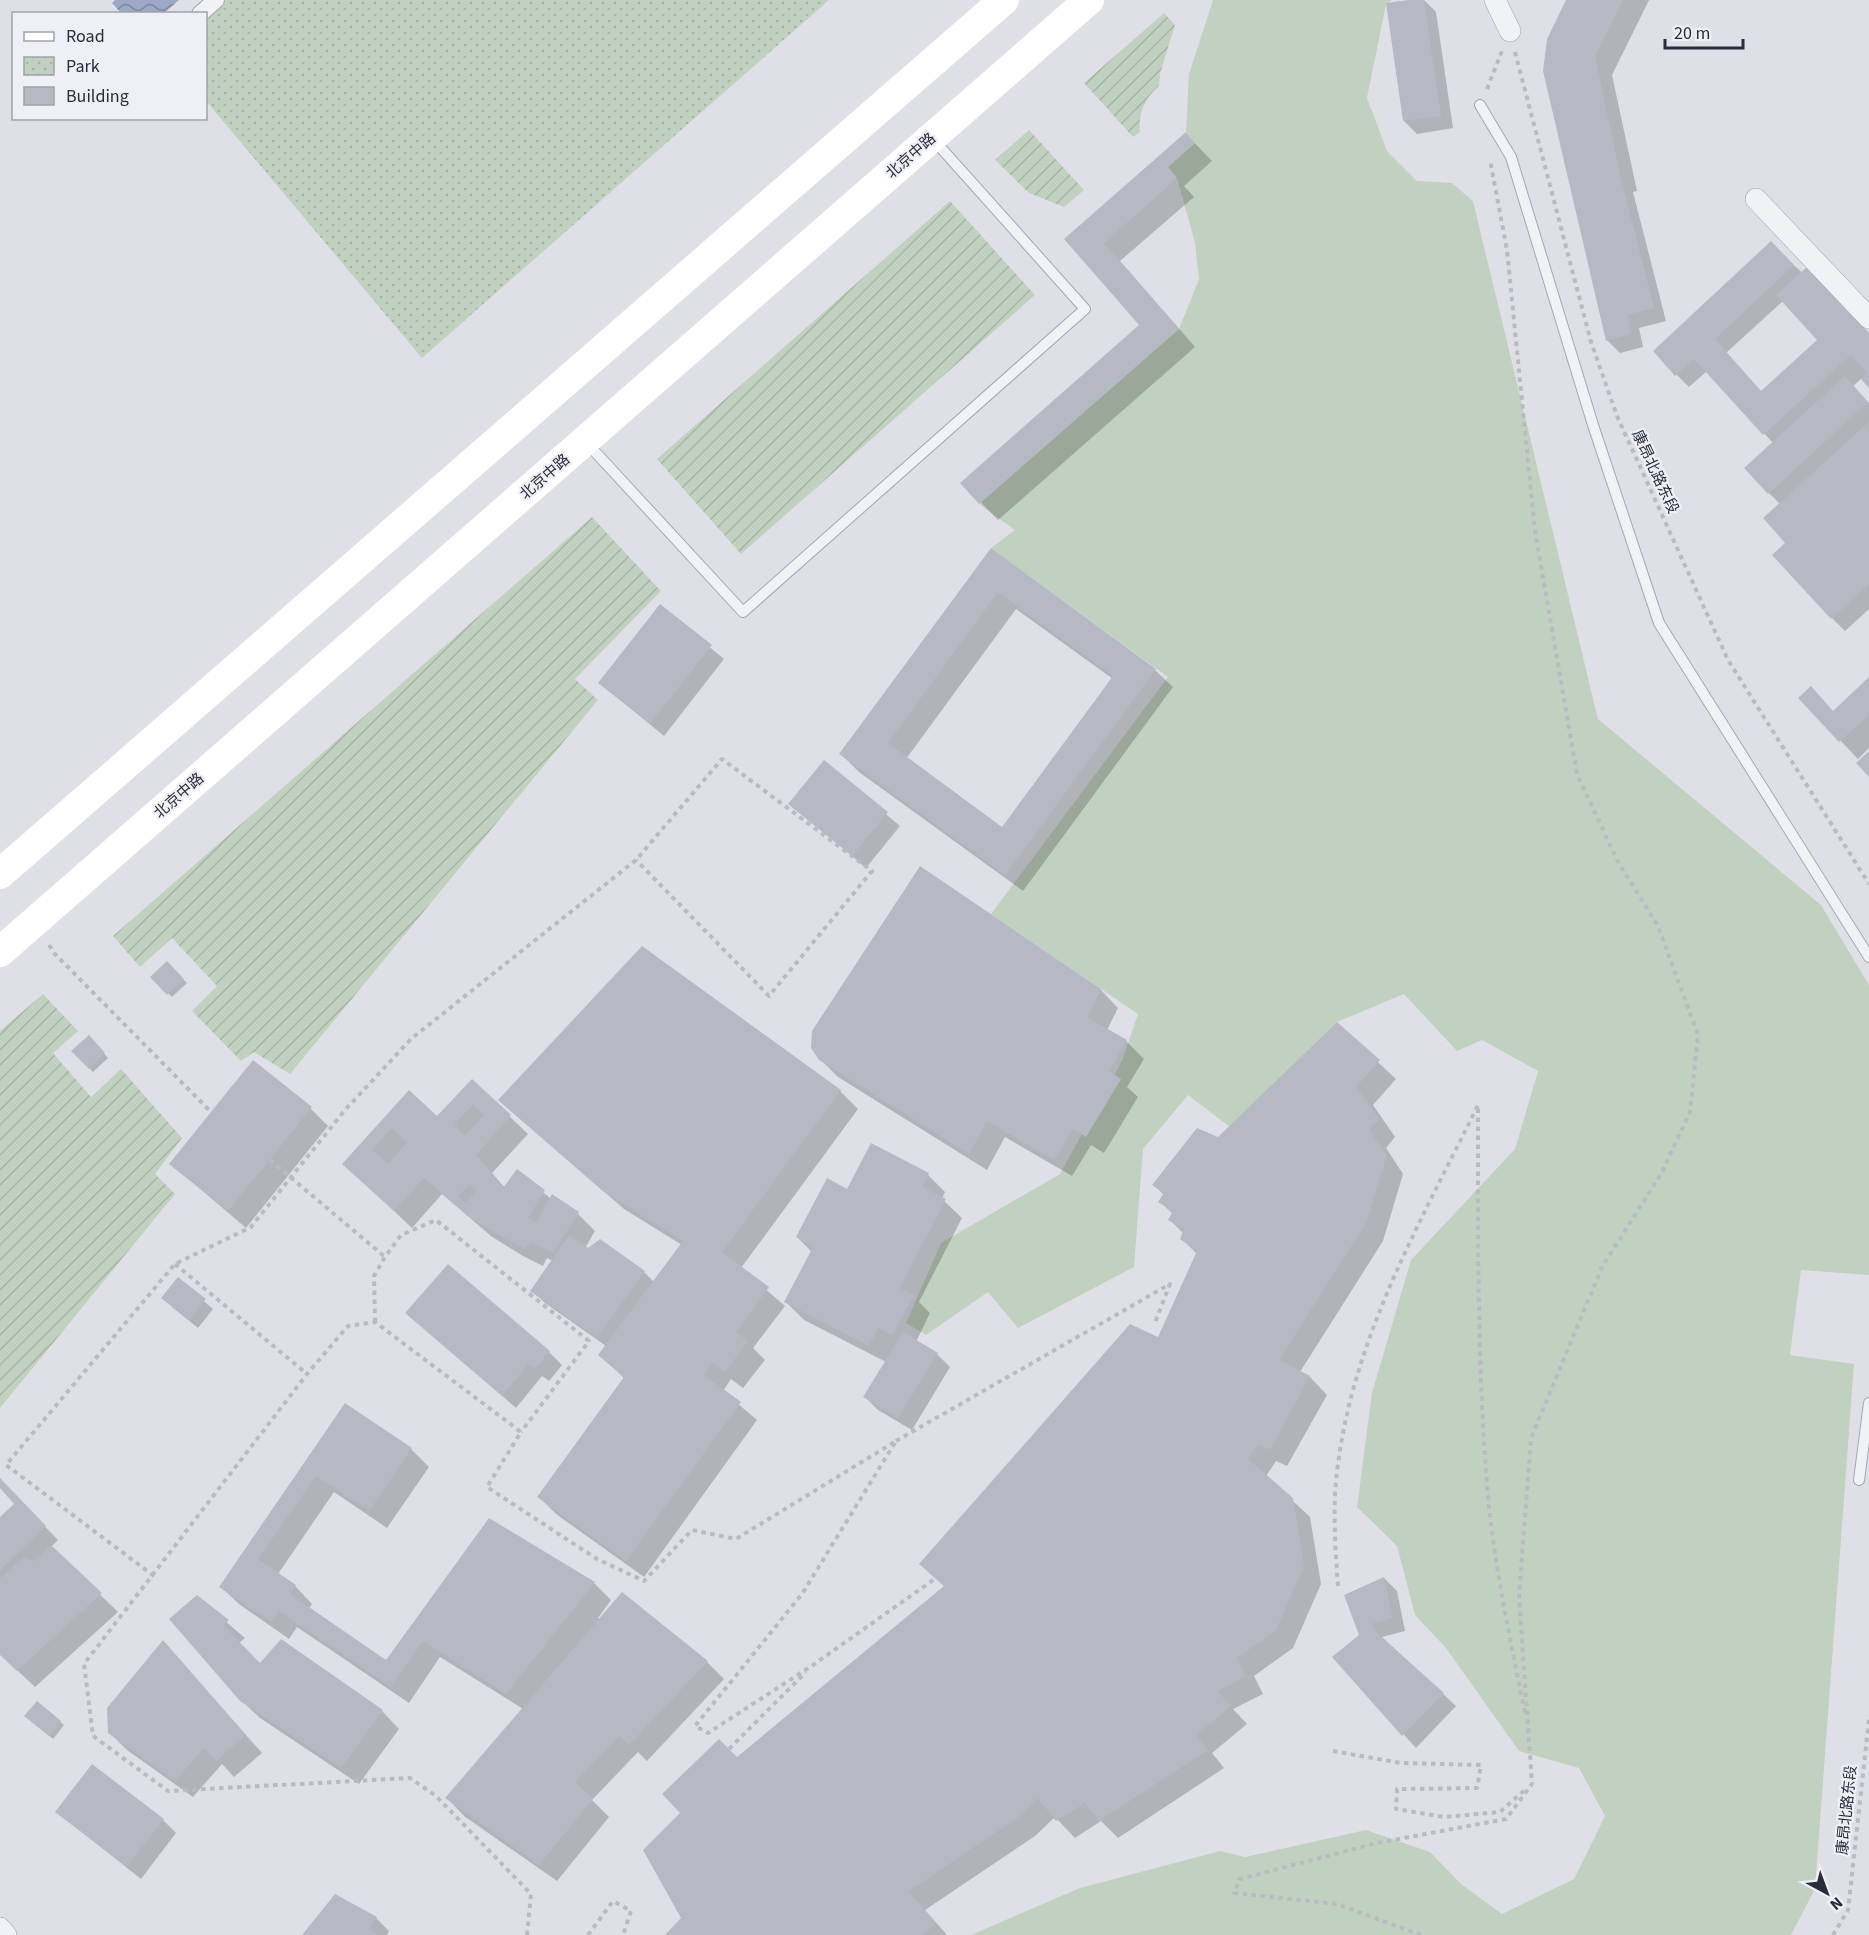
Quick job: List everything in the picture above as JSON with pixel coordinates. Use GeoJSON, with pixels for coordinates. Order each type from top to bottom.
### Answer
{"type":"FeatureCollection","features":[{"type":"Feature","properties":{"kind":"main road"},"geometry":{"type":"LineString","coordinates":[[0,874],[1004,0]]}},
{"type":"Feature","properties":{"kind":"main road","name":"北京中路"},"geometry":{"type":"LineString","coordinates":[[0,952],[1089,0]]}},
{"type":"Feature","properties":{"kind":"street"},"geometry":{"type":"LineString","coordinates":[[202,12],[216,0]]}},
{"type":"Feature","properties":{"kind":"street"},"geometry":{"type":"LineString","coordinates":[[1495,0],[1510,31]]}},
{"type":"Feature","properties":{"kind":"street"},"geometry":{"type":"LineString","coordinates":[[1756,200],[1869,318]]}},
{"type":"Feature","properties":{"kind":"street"},"geometry":{"type":"LineString","coordinates":[[0,1928],[6,1935]]}},
{"type":"Feature","properties":{"kind":"lane"},"geometry":{"type":"LineString","coordinates":[[1480,105],[1511,157],[1593,425],[1659,623],[1869,957]]}},
{"type":"Feature","properties":{"kind":"lane"},"geometry":{"type":"LineString","coordinates":[[585,442],[743,612],[1085,309],[932,138]]}},
{"type":"Feature","properties":{"kind":"lane"},"geometry":{"type":"LineString","coordinates":[[1859,1480],[1869,1403]]}},
{"type":"Feature","properties":{"kind":"path"},"geometry":{"type":"LineString","coordinates":[[1480,105],[1510,31]]}},
{"type":"Feature","properties":{"kind":"path","name":"康昂北路东段"},"geometry":{"type":"LineString","coordinates":[[1510,31],[1591,342],[1617,416],[1728,660],[1869,884]]}},
{"type":"Feature","properties":{"kind":"path"},"geometry":{"type":"LineString","coordinates":[[1421,1935],[1337,1904],[1234,1893],[1240,1879],[1377,1843],[1506,1819],[1532,1784],[1519,1596],[1531,1438],[1602,1267],[1661,1174],[1690,1112],[1698,1035],[1658,926],[1617,861],[1577,774],[1535,531],[1507,250],[1488,149]]}},
{"type":"Feature","properties":{"kind":"path"},"geometry":{"type":"LineString","coordinates":[[154,1576],[6,1465],[175,1264],[251,1227],[345,1110],[411,1039],[636,860],[722,759],[872,871],[769,996],[636,860]]}},
{"type":"Feature","properties":{"kind":"path"},"geometry":{"type":"LineString","coordinates":[[34,923],[55,954],[211,1112]]}},
{"type":"Feature","properties":{"kind":"path"},"geometry":{"type":"LineString","coordinates":[[1338,1586],[1334,1524],[1337,1464],[1350,1398],[1366,1341],[1396,1273],[1478,1105],[1481,1388],[1487,1486],[1504,1607],[1529,1732]]}},
{"type":"Feature","properties":{"kind":"path"},"geometry":{"type":"LineString","coordinates":[[270,1160],[385,1257]]}},
{"type":"Feature","properties":{"kind":"path"},"geometry":{"type":"LineString","coordinates":[[375,1322],[374,1276],[385,1257],[401,1235],[436,1220],[589,1341],[521,1432],[487,1487],[597,1559],[644,1581],[692,1530],[736,1539],[896,1441],[1170,1284],[1154,1325]]}},
{"type":"Feature","properties":{"kind":"path"},"geometry":{"type":"LineString","coordinates":[[175,1264],[307,1374]]}},
{"type":"Feature","properties":{"kind":"path"},"geometry":{"type":"LineString","coordinates":[[521,1432],[375,1322],[348,1326],[307,1374],[154,1576],[84,1664],[93,1736],[168,1791],[410,1778],[436,1796],[531,1894],[527,1935]]}},
{"type":"Feature","properties":{"kind":"path"},"geometry":{"type":"LineString","coordinates":[[896,1441],[802,1594],[695,1726],[708,1733],[813,1665],[936,1578]]}},
{"type":"Feature","properties":{"kind":"path"},"geometry":{"type":"LineString","coordinates":[[729,1749],[813,1665]]}},
{"type":"Feature","properties":{"kind":"path","name":"康昂北路东段"},"geometry":{"type":"LineString","coordinates":[[1833,1935],[1848,1910],[1869,1719]]}},
{"type":"Feature","properties":{"kind":"path"},"geometry":{"type":"LineString","coordinates":[[1333,1751],[1401,1763],[1480,1765],[1477,1788],[1397,1789],[1396,1809],[1444,1817],[1500,1812],[1532,1784]]}},
{"type":"Feature","properties":{"kind":"path"},"geometry":{"type":"LineString","coordinates":[[588,1935],[613,1901],[631,1911],[623,1935]]}},
{"type":"Feature","properties":{"kind":"green space"},"geometry":{"type":"Polygon","coordinates":[[[226,0],[829,0],[422,358],[207,102],[207,16],[226,0]]]}},
{"type":"Feature","properties":{"kind":"green space"},"geometry":{"type":"Polygon","coordinates":[[[1213,0],[1392,0],[1386,4],[1367,98],[1387,151],[1417,181],[1452,183],[1473,201],[1598,719],[1821,905],[1869,985],[1869,1275],[1801,1270],[1790,1355],[1854,1364],[1815,1889],[1791,1935],[971,1935],[1080,1888],[1220,1851],[1245,1857],[1366,1830],[1430,1852],[1461,1884],[1502,1914],[1574,1879],[1605,1816],[1579,1768],[1519,1751],[1446,1648],[1415,1615],[1397,1546],[1357,1507],[1372,1393],[1411,1260],[1515,1149],[1538,1071],[1482,1040],[1457,1051],[1404,994],[1337,1022],[1230,1127],[1188,1095],[1143,1149],[1134,1267],[1018,1328],[988,1292],[926,1335],[906,1323],[941,1243],[1060,1174],[1122,1061],[1138,1014],[991,914],[1168,677],[991,548],[1015,530],[979,504],[1179,329],[1199,279],[1195,243],[1177,178],[1168,167],[1195,143],[1186,132],[1189,74],[1213,0]]]}},
{"type":"Feature","properties":{"kind":"green space"},"geometry":{"type":"Polygon","coordinates":[[[1164,13],[1175,25],[1160,74],[1159,86],[1146,101],[1141,113],[1140,132],[1133,137],[1084,83],[1164,13]]]}},
{"type":"Feature","properties":{"kind":"green space"},"geometry":{"type":"Polygon","coordinates":[[[1029,130],[1084,190],[1064,207],[1029,193],[995,160],[1029,130]]]}},
{"type":"Feature","properties":{"kind":"green space"},"geometry":{"type":"Polygon","coordinates":[[[950,201],[1035,295],[741,554],[657,459],[950,201]]]}},
{"type":"Feature","properties":{"kind":"green space"},"geometry":{"type":"Polygon","coordinates":[[[592,517],[661,591],[575,679],[598,700],[290,1074],[254,1052],[241,1061],[192,1011],[217,986],[172,938],[140,967],[113,936],[592,517]]]}},
{"type":"Feature","properties":{"kind":"green space"},"geometry":{"type":"Polygon","coordinates":[[[43,994],[78,1031],[53,1053],[91,1097],[121,1069],[182,1138],[155,1174],[175,1194],[0,1408],[0,1031],[43,994]]]}},
{"type":"Feature","properties":{"kind":"water"},"geometry":{"type":"Polygon","coordinates":[[[115,0],[179,0],[165,12],[120,12],[112,3],[115,0]]]}},
{"type":"Feature","properties":{"kind":"building"},"geometry":{"type":"Polygon","coordinates":[[[1424,0],[1441,116],[1403,121],[1386,3],[1424,0]]]}},
{"type":"Feature","properties":{"kind":"building"},"geometry":{"type":"Polygon","coordinates":[[[1566,0],[1623,0],[1595,56],[1620,174],[1654,308],[1627,315],[1631,334],[1606,341],[1543,71],[1547,39],[1566,0]]]}},
{"type":"Feature","properties":{"kind":"building"},"geometry":{"type":"Polygon","coordinates":[[[1186,132],[1195,143],[1168,167],[1177,178],[1104,243],[1179,329],[979,504],[960,483],[1139,325],[1064,239],[1186,132]]]}},
{"type":"Feature","properties":{"kind":"building"},"geometry":{"type":"Polygon","coordinates":[[[1771,241],[1794,265],[1715,339],[1761,391],[1817,340],[1776,295],[1808,266],[1869,333],[1869,388],[1861,379],[1867,373],[1851,355],[1763,435],[1694,359],[1675,376],[1653,351],[1771,241]]]}},
{"type":"Feature","properties":{"kind":"building"},"geometry":{"type":"Polygon","coordinates":[[[1845,376],[1868,402],[1768,494],[1744,468],[1845,376]]]}},
{"type":"Feature","properties":{"kind":"building"},"geometry":{"type":"Polygon","coordinates":[[[1869,422],[1869,584],[1831,619],[1772,555],[1785,543],[1763,518],[1869,422]]]}},
{"type":"Feature","properties":{"kind":"building"},"geometry":{"type":"Polygon","coordinates":[[[991,548],[1156,669],[1005,875],[839,754],[991,548]],[[998,592],[888,743],[1002,827],[1113,676],[998,592]]]}},
{"type":"Feature","properties":{"kind":"building"},"geometry":{"type":"Polygon","coordinates":[[[660,604],[712,645],[650,724],[598,683],[660,604]]]}},
{"type":"Feature","properties":{"kind":"building"},"geometry":{"type":"Polygon","coordinates":[[[1869,677],[1869,715],[1839,742],[1798,698],[1811,686],[1833,711],[1869,677]]]}},
{"type":"Feature","properties":{"kind":"building"},"geometry":{"type":"Polygon","coordinates":[[[1869,751],[1869,777],[1856,763],[1869,751]]]}},
{"type":"Feature","properties":{"kind":"building"},"geometry":{"type":"Polygon","coordinates":[[[824,760],[888,812],[852,856],[788,804],[824,760]]]}},
{"type":"Feature","properties":{"kind":"building"},"geometry":{"type":"Polygon","coordinates":[[[920,866],[1101,989],[1087,1017],[1127,1040],[1109,1071],[1121,1079],[1086,1137],[1073,1129],[1054,1160],[987,1121],[969,1154],[819,1060],[811,1048],[812,1031],[920,866]]]}},
{"type":"Feature","properties":{"kind":"building"},"geometry":{"type":"Polygon","coordinates":[[[642,946],[841,1090],[722,1252],[769,1287],[736,1332],[748,1341],[725,1372],[713,1363],[704,1375],[741,1402],[626,1561],[537,1497],[624,1377],[598,1355],[683,1241],[604,1192],[498,1100],[642,946]]]}},
{"type":"Feature","properties":{"kind":"building"},"geometry":{"type":"Polygon","coordinates":[[[167,961],[184,979],[167,995],[150,977],[167,961]]]}},
{"type":"Feature","properties":{"kind":"building"},"geometry":{"type":"Polygon","coordinates":[[[1337,1022],[1380,1060],[1356,1087],[1379,1119],[1369,1130],[1387,1155],[1366,1223],[1279,1360],[1310,1376],[1270,1450],[1258,1444],[1248,1459],[1293,1498],[1304,1566],[1276,1630],[1237,1658],[1246,1676],[1217,1691],[1231,1706],[1196,1735],[1208,1750],[1099,1821],[1085,1803],[1056,1821],[1038,1798],[1017,1818],[909,1891],[936,1924],[922,1935],[665,1935],[681,1918],[643,1850],[680,1813],[662,1794],[719,1739],[737,1757],[944,1586],[919,1564],[1130,1324],[1158,1337],[1197,1251],[1180,1239],[1184,1229],[1168,1220],[1173,1211],[1158,1202],[1164,1193],[1152,1185],[1197,1128],[1218,1137],[1337,1022]]]}},
{"type":"Feature","properties":{"kind":"building"},"geometry":{"type":"Polygon","coordinates":[[[89,1035],[105,1053],[89,1069],[71,1051],[89,1035]]]}},
{"type":"Feature","properties":{"kind":"building"},"geometry":{"type":"Polygon","coordinates":[[[253,1060],[312,1107],[228,1211],[169,1164],[253,1060]]]}},
{"type":"Feature","properties":{"kind":"building"},"geometry":{"type":"Polygon","coordinates":[[[472,1079],[511,1115],[476,1155],[503,1188],[517,1169],[545,1190],[528,1218],[536,1223],[552,1194],[579,1212],[553,1253],[530,1242],[526,1249],[504,1238],[472,1219],[424,1178],[394,1211],[342,1164],[409,1090],[437,1116],[472,1079]],[[473,1104],[454,1125],[465,1136],[484,1115],[473,1104]],[[392,1128],[372,1150],[388,1164],[407,1142],[392,1128]],[[470,1184],[458,1196],[465,1203],[477,1190],[470,1184]]]}},
{"type":"Feature","properties":{"kind":"building"},"geometry":{"type":"Polygon","coordinates":[[[871,1143],[929,1173],[922,1187],[946,1199],[900,1288],[914,1295],[893,1335],[878,1328],[869,1346],[784,1302],[813,1247],[796,1237],[827,1178],[847,1189],[871,1143]]]}},
{"type":"Feature","properties":{"kind":"building"},"geometry":{"type":"Polygon","coordinates":[[[569,1235],[588,1248],[600,1239],[645,1271],[597,1338],[530,1291],[569,1235]]]}},
{"type":"Feature","properties":{"kind":"building"},"geometry":{"type":"Polygon","coordinates":[[[448,1264],[550,1351],[535,1369],[528,1364],[502,1396],[405,1313],[448,1264]]]}},
{"type":"Feature","properties":{"kind":"building"},"geometry":{"type":"Polygon","coordinates":[[[178,1277],[206,1299],[189,1320],[161,1298],[178,1277]]]}},
{"type":"Feature","properties":{"kind":"building"},"geometry":{"type":"Polygon","coordinates":[[[903,1332],[938,1353],[898,1418],[863,1397],[903,1332]]]}},
{"type":"Feature","properties":{"kind":"building"},"geometry":{"type":"Polygon","coordinates":[[[345,1403],[412,1448],[369,1511],[316,1476],[258,1559],[296,1585],[290,1594],[386,1660],[489,1518],[595,1582],[506,1694],[423,1641],[391,1687],[279,1611],[271,1622],[219,1587],[345,1403]]]}},
{"type":"Feature","properties":{"kind":"building"},"geometry":{"type":"Polygon","coordinates":[[[0,1478],[46,1526],[0,1570],[0,1517],[14,1504],[0,1488],[0,1478]]]}},
{"type":"Feature","properties":{"kind":"building"},"geometry":{"type":"Polygon","coordinates":[[[51,1545],[102,1593],[17,1671],[0,1655],[0,1578],[23,1558],[34,1561],[51,1545]]]}},
{"type":"Feature","properties":{"kind":"building"},"geometry":{"type":"Polygon","coordinates":[[[1384,1577],[1393,1618],[1371,1624],[1378,1634],[1444,1693],[1402,1736],[1332,1657],[1359,1635],[1344,1595],[1384,1577]]]}},
{"type":"Feature","properties":{"kind":"building"},"geometry":{"type":"Polygon","coordinates":[[[622,1592],[708,1661],[629,1745],[619,1736],[575,1782],[593,1799],[539,1865],[445,1798],[622,1592]]]}},
{"type":"Feature","properties":{"kind":"building"},"geometry":{"type":"Polygon","coordinates":[[[197,1595],[229,1620],[223,1625],[260,1663],[281,1639],[383,1710],[341,1768],[240,1701],[169,1619],[197,1595]]]}},
{"type":"Feature","properties":{"kind":"building"},"geometry":{"type":"Polygon","coordinates":[[[163,1640],[246,1735],[216,1761],[204,1748],[175,1781],[108,1733],[107,1708],[163,1640]]]}},
{"type":"Feature","properties":{"kind":"building"},"geometry":{"type":"Polygon","coordinates":[[[37,1701],[61,1721],[49,1736],[24,1716],[37,1701]]]}},
{"type":"Feature","properties":{"kind":"building"},"geometry":{"type":"Polygon","coordinates":[[[92,1764],[164,1819],[127,1867],[55,1812],[92,1764]]]}},
{"type":"Feature","properties":{"kind":"building"},"geometry":{"type":"Polygon","coordinates":[[[335,1894],[377,1917],[369,1929],[378,1935],[302,1935],[335,1894]]]}}]}
